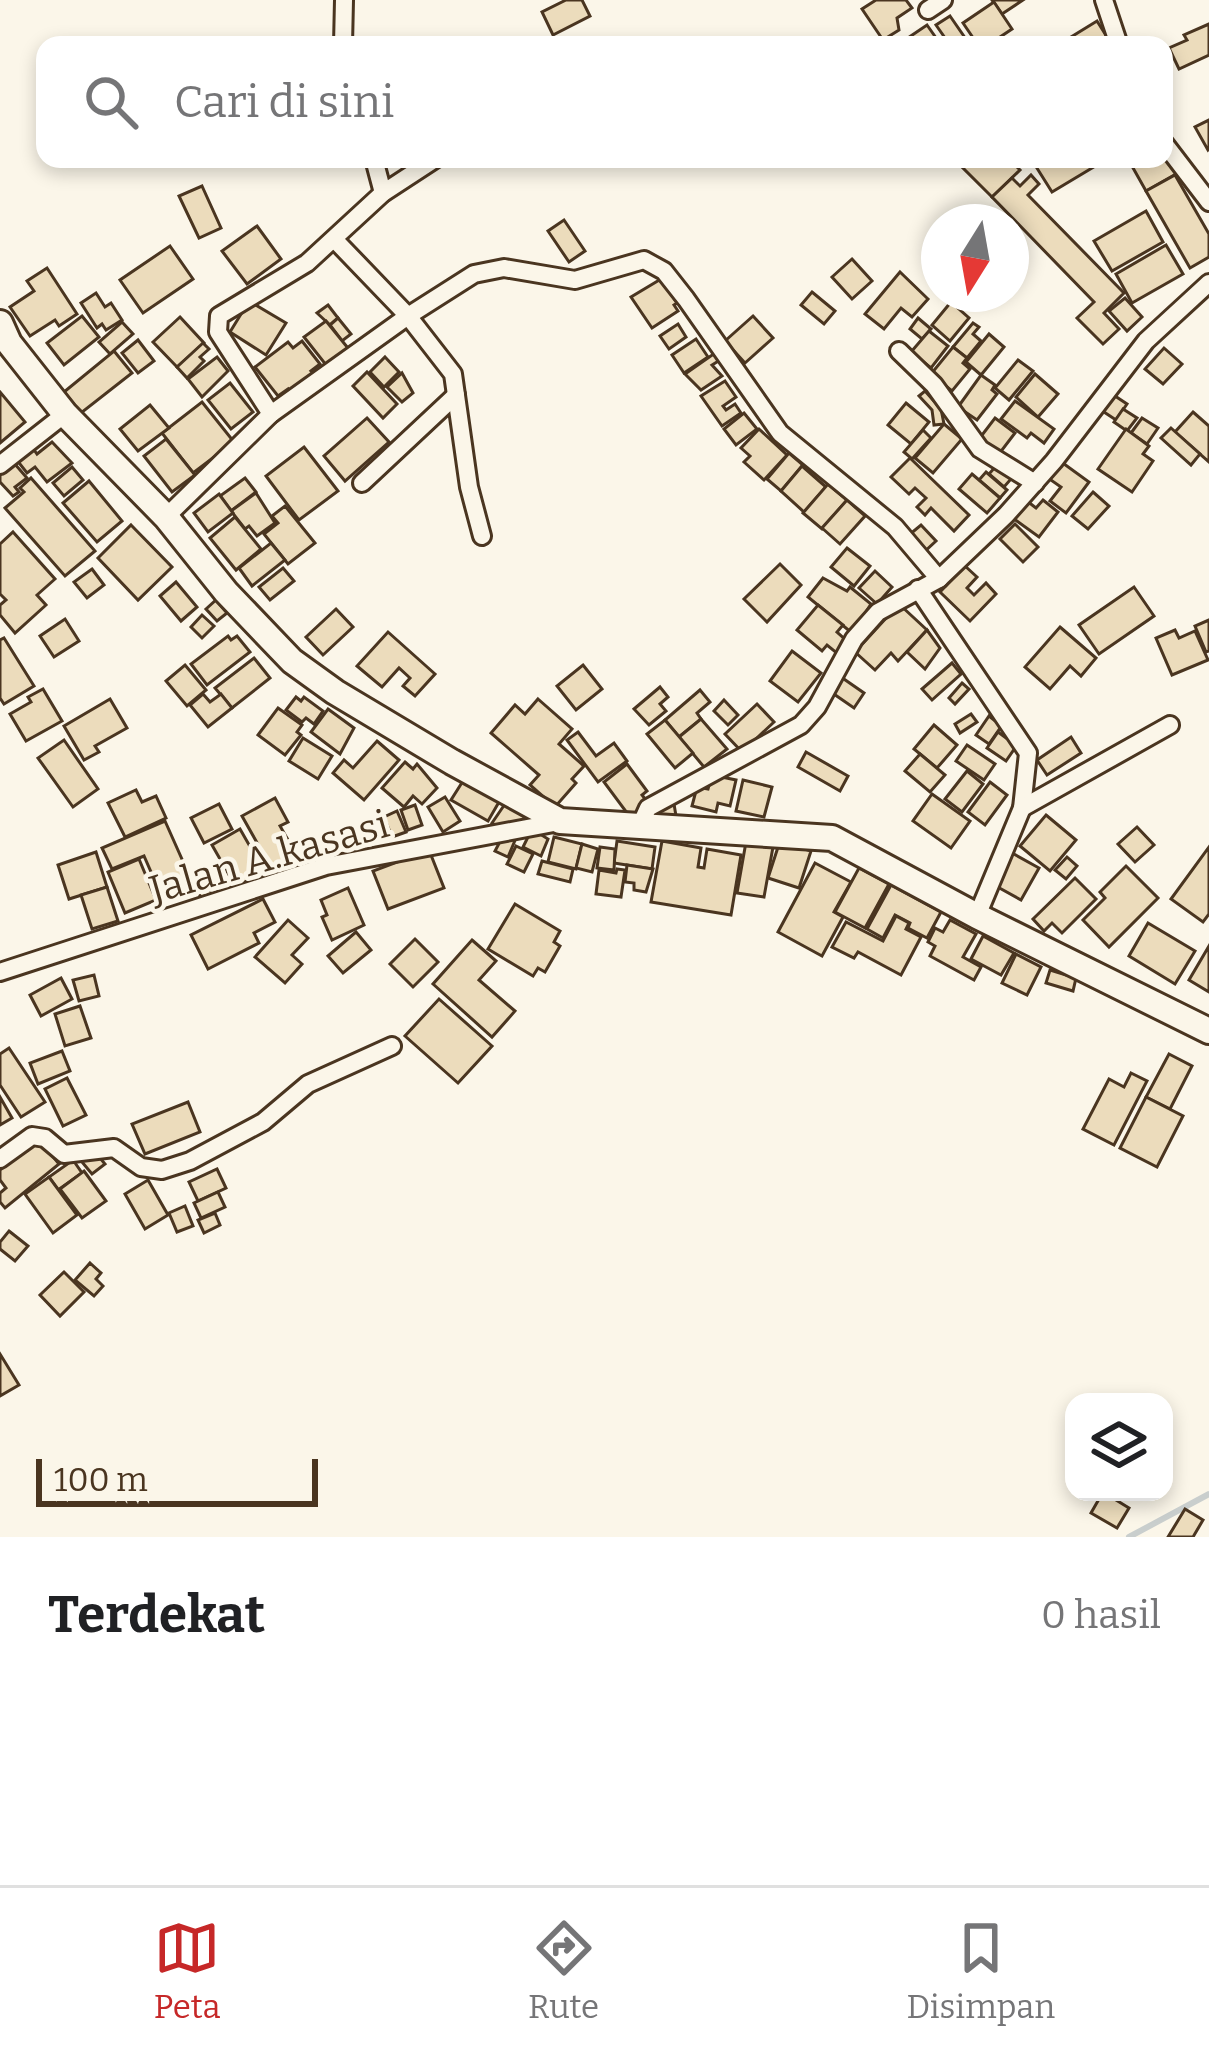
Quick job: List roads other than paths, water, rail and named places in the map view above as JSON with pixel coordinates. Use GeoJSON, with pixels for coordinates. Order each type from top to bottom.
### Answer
{"type":"FeatureCollection","features":[{"type":"Feature","properties":{"kind":"main road"},"geometry":{"type":"LineString","coordinates":[[0,323],[9,343],[65,414],[166,517],[226,592],[292,661],[452,762],[560,821],[832,838],[1209,1031]]}},
{"type":"Feature","properties":{"kind":"street"},"geometry":{"type":"LineString","coordinates":[[343,36],[344,0]]}},
{"type":"Feature","properties":{"kind":"street"},"geometry":{"type":"LineString","coordinates":[[1104,0],[1116,36]]}},
{"type":"Feature","properties":{"kind":"street"},"geometry":{"type":"LineString","coordinates":[[1173,155],[1209,202]]}},
{"type":"Feature","properties":{"kind":"street"},"geometry":{"type":"LineString","coordinates":[[380,168],[393,186]]}},
{"type":"Feature","properties":{"kind":"street"},"geometry":{"type":"LineString","coordinates":[[271,414],[218,332],[219,316],[288,276],[393,186],[421,168]]}},
{"type":"Feature","properties":{"kind":"street"},"geometry":{"type":"LineString","coordinates":[[335,240],[408,316],[453,374],[469,487],[482,536]]}},
{"type":"Feature","properties":{"kind":"street"},"geometry":{"type":"LineString","coordinates":[[166,517],[271,414],[467,278],[504,268],[575,280],[644,260],[664,271],[780,434],[895,527],[939,579]]}},
{"type":"Feature","properties":{"kind":"street"},"geometry":{"type":"LineString","coordinates":[[639,828],[647,808],[801,725],[817,707],[854,639],[878,612],[939,579],[1035,483],[1146,340],[1209,283]]}},
{"type":"Feature","properties":{"kind":"street"},"geometry":{"type":"LineString","coordinates":[[899,350],[934,386],[980,449],[1035,483]]}},
{"type":"Feature","properties":{"kind":"street"},"geometry":{"type":"LineString","coordinates":[[362,483],[456,395]]}},
{"type":"Feature","properties":{"kind":"street"},"geometry":{"type":"LineString","coordinates":[[0,466],[65,414]]}},
{"type":"Feature","properties":{"kind":"street"},"geometry":{"type":"LineString","coordinates":[[918,589],[1022,741],[1030,765],[1022,808],[977,916]]}},
{"type":"Feature","properties":{"kind":"street"},"geometry":{"type":"LineString","coordinates":[[1022,808],[1170,725]]}},
{"type":"Feature","properties":{"kind":"street","name":"Jalan A.kasasi"},"geometry":{"type":"LineString","coordinates":[[0,972],[326,866],[560,821]]}},
{"type":"Feature","properties":{"kind":"street"},"geometry":{"type":"LineString","coordinates":[[0,1159],[32,1136],[46,1138],[64,1154],[114,1148],[142,1167],[162,1170],[190,1161],[263,1122],[308,1084],[392,1046]]}},
{"type":"Feature","properties":{"kind":"waterway"},"geometry":{"type":"LineString","coordinates":[[1129,1537],[1209,1494]]}}]}
